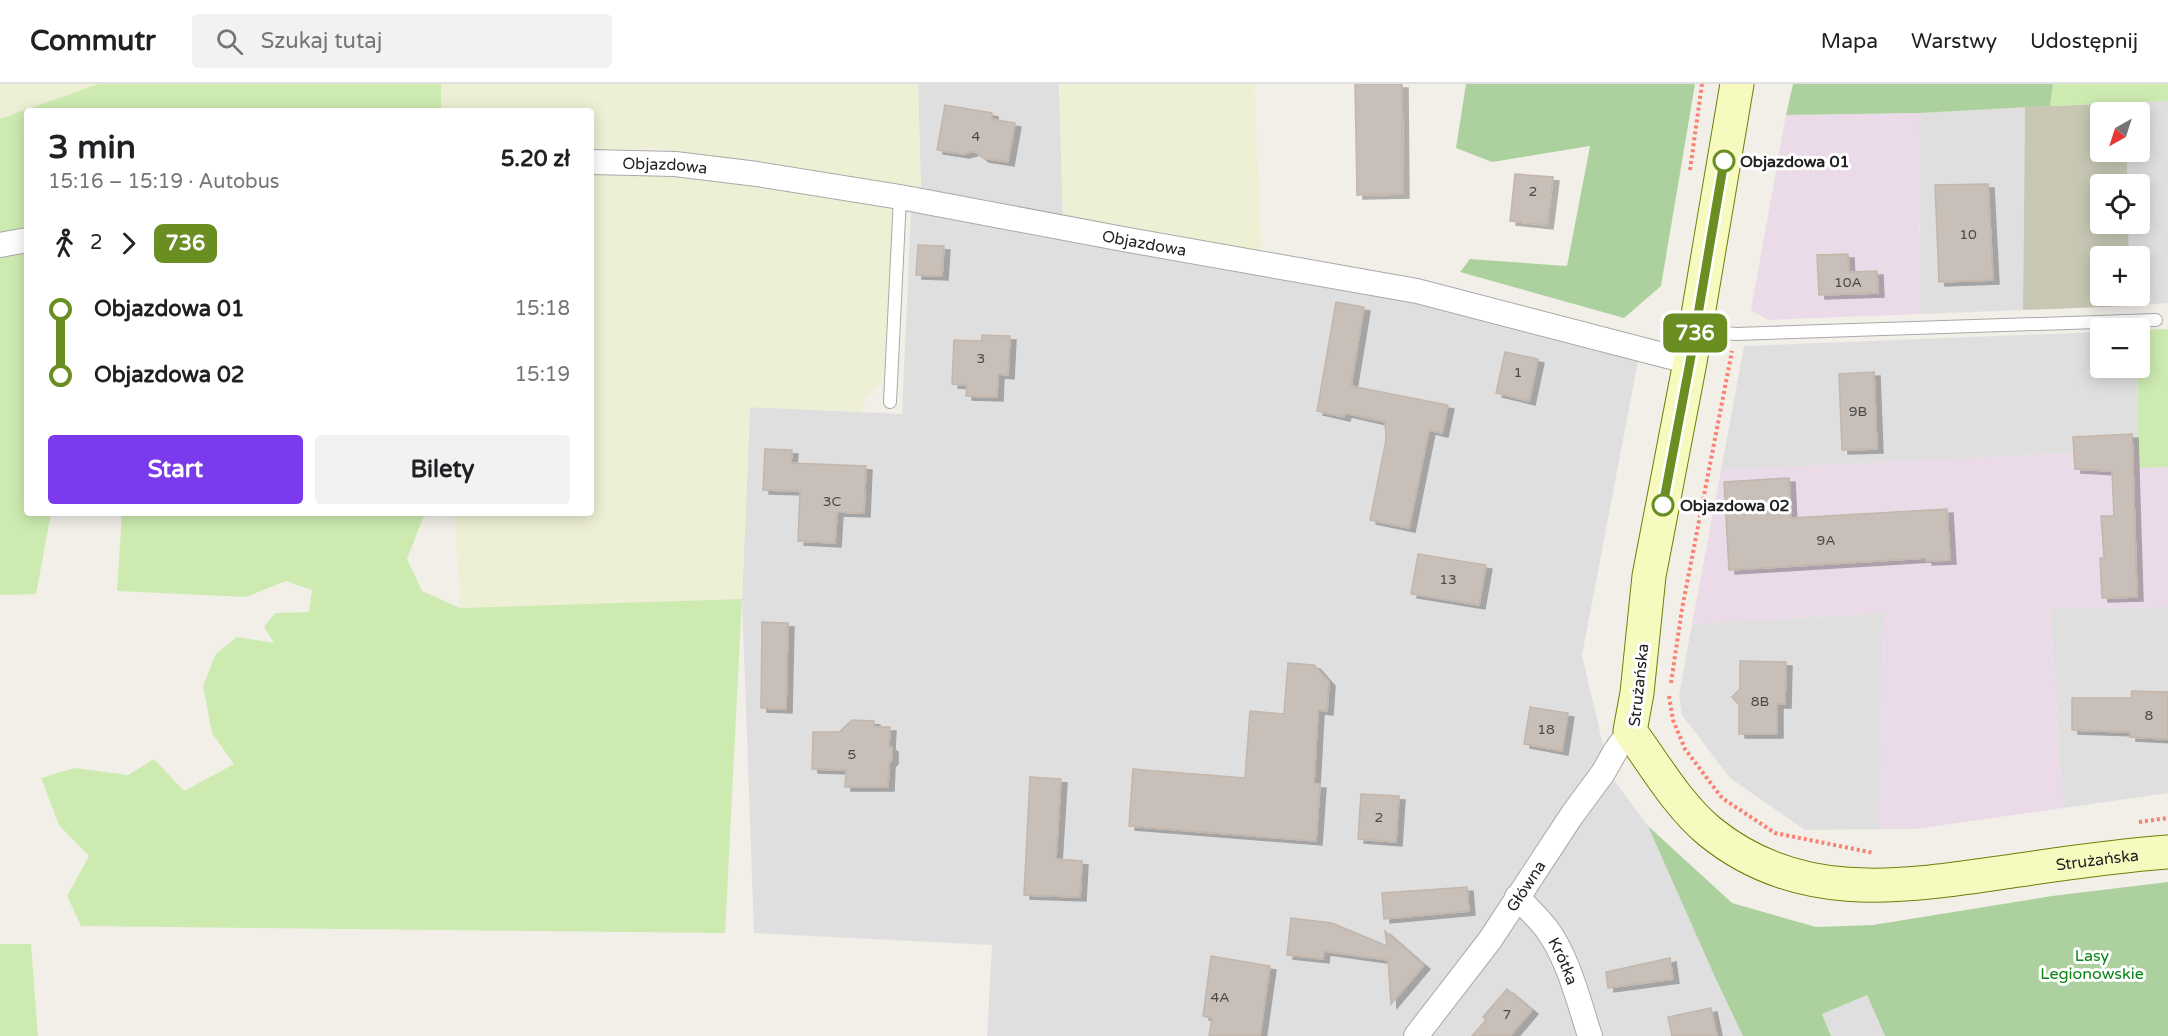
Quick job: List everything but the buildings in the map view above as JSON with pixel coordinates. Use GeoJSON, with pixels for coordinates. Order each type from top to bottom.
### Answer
{"type":"FeatureCollection","features":[{"type":"Feature","properties":{"kind":"main road","name":"Strużańska"},"geometry":{"type":"LineString","coordinates":[[1737,84],[1690,362],[1650,576],[1637,693],[1630,731],[1687,809],[1710,831],[1764,864],[1797,876],[1834,884],[1885,887],[1952,880],[2120,855],[2168,852]]}},
{"type":"Feature","properties":{"kind":"street","name":"Objazdowa"},"geometry":{"type":"LineString","coordinates":[[594,162],[675,164],[900,197],[1417,291],[1690,362]]}},
{"type":"Feature","properties":{"kind":"street"},"geometry":{"type":"LineString","coordinates":[[0,245],[24,241]]}},
{"type":"Feature","properties":{"kind":"street","name":"Główna"},"geometry":{"type":"LineString","coordinates":[[1416,1036],[1490,940],[1630,731]]}},
{"type":"Feature","properties":{"kind":"street","name":"Krótka"},"geometry":{"type":"LineString","coordinates":[[1517,897],[1541,922],[1555,943],[1564,961],[1590,1036]]}},
{"type":"Feature","properties":{"kind":"lane"},"geometry":{"type":"LineString","coordinates":[[890,402],[900,197]]}},
{"type":"Feature","properties":{"kind":"lane"},"geometry":{"type":"LineString","coordinates":[[1695,330],[1736,334],[2156,320]]}},
{"type":"Feature","properties":{"kind":"path"},"geometry":{"type":"LineString","coordinates":[[1688,178],[1702,84]]}},
{"type":"Feature","properties":{"kind":"path"},"geometry":{"type":"LineString","coordinates":[[1736,334],[1682,609],[1669,696],[1673,720],[1685,748],[1722,798],[1775,833],[1885,855]]}},
{"type":"Feature","properties":{"kind":"path"},"geometry":{"type":"LineString","coordinates":[[2133,823],[2168,818]]}},
{"type":"Feature","properties":{"kind":"shaded area"},"geometry":{"type":"Polygon","coordinates":[[[0,84],[98,84],[31,108],[24,108],[24,110],[0,119],[0,84]]]}},
{"type":"Feature","properties":{"kind":"shaded area"},"geometry":{"type":"Polygon","coordinates":[[[441,84],[918,84],[921,193],[657,148],[594,150],[594,108],[441,108],[441,84]]]}},
{"type":"Feature","properties":{"kind":"shaded area"},"geometry":{"type":"Polygon","coordinates":[[[918,84],[1059,84],[1063,218],[921,193],[918,84]]]}},
{"type":"Feature","properties":{"kind":"shaded area"},"geometry":{"type":"Polygon","coordinates":[[[1059,84],[1254,84],[1262,253],[1063,218],[1059,84]]]}},
{"type":"Feature","properties":{"kind":"shaded area"},"geometry":{"type":"Polygon","coordinates":[[[2168,101],[2168,303],[2150,304],[2150,246],[2129,246],[2128,234],[2150,234],[2150,174],[2127,174],[2127,162],[2150,162],[2150,102],[2147,102],[2168,101]]]}},
{"type":"Feature","properties":{"kind":"shaded area"},"geometry":{"type":"Polygon","coordinates":[[[2090,104],[2090,162],[2127,162],[2127,174],[2090,174],[2090,234],[2128,234],[2129,246],[2090,246],[2090,306],[2129,306],[2023,310],[2025,107],[2090,104]]]}},
{"type":"Feature","properties":{"kind":"shaded area"},"geometry":{"type":"Polygon","coordinates":[[[2025,107],[2023,310],[1920,314],[1919,113],[2025,107]]]}},
{"type":"Feature","properties":{"kind":"shaded area"},"geometry":{"type":"Polygon","coordinates":[[[1919,113],[1920,314],[1768,320],[1751,310],[1786,115],[1919,113]]]}},
{"type":"Feature","properties":{"kind":"shaded area"},"geometry":{"type":"Polygon","coordinates":[[[594,171],[616,171],[761,186],[892,208],[886,377],[863,403],[860,412],[750,407],[742,599],[460,608],[455,516],[594,516],[594,171]]]}},
{"type":"Feature","properties":{"kind":"shaded area"},"geometry":{"type":"Polygon","coordinates":[[[911,211],[1378,284],[1638,361],[1582,655],[1610,775],[1648,826],[1745,1036],[987,1036],[992,945],[754,933],[742,599],[750,407],[902,414],[911,211]]]}},
{"type":"Feature","properties":{"kind":"shaded area"},"geometry":{"type":"Polygon","coordinates":[[[2090,332],[2090,378],[2137,378],[2139,450],[1721,470],[1744,346],[2090,332]]]}},
{"type":"Feature","properties":{"kind":"shaded area"},"geometry":{"type":"Polygon","coordinates":[[[2139,450],[2139,468],[2168,467],[2168,607],[2050,608],[2063,808],[1915,829],[1880,829],[1883,613],[1692,624],[1721,470],[2139,450]]]}},
{"type":"Feature","properties":{"kind":"shaded area"},"geometry":{"type":"Polygon","coordinates":[[[2168,607],[2168,793],[2063,808],[2050,608],[2168,607]]]}},
{"type":"Feature","properties":{"kind":"shaded area"},"geometry":{"type":"Polygon","coordinates":[[[1883,613],[1880,829],[1805,830],[1730,778],[1682,715],[1679,696],[1692,624],[1883,613]]]}},
{"type":"Feature","properties":{"kind":"shaded area"},"geometry":{"type":"Polygon","coordinates":[[[1867,995],[1885,1036],[1831,1036],[1822,1014],[1867,995]]]}},
{"type":"Feature","properties":{"kind":"green space"},"geometry":{"type":"Polygon","coordinates":[[[98,84],[441,84],[441,108],[31,108],[98,84]]]}},
{"type":"Feature","properties":{"kind":"green space"},"geometry":{"type":"Polygon","coordinates":[[[1466,84],[1695,84],[1661,286],[1624,318],[1460,272],[1470,259],[1567,266],[1590,146],[1492,162],[1456,148],[1466,84]]]}},
{"type":"Feature","properties":{"kind":"green space"},"geometry":{"type":"Polygon","coordinates":[[[1793,84],[2053,84],[2050,106],[1919,113],[1786,115],[1793,84]]]}},
{"type":"Feature","properties":{"kind":"green space"},"geometry":{"type":"Polygon","coordinates":[[[2053,84],[2168,84],[2168,101],[2090,102],[2090,104],[2050,106],[2053,84]]]}},
{"type":"Feature","properties":{"kind":"green space"},"geometry":{"type":"Polygon","coordinates":[[[24,110],[24,232],[0,237],[0,119],[24,110]]]}},
{"type":"Feature","properties":{"kind":"green space"},"geometry":{"type":"Polygon","coordinates":[[[24,252],[24,516],[50,516],[36,594],[0,595],[0,257],[24,252]]]}},
{"type":"Feature","properties":{"kind":"green space"},"geometry":{"type":"Polygon","coordinates":[[[2168,329],[2168,467],[2139,468],[2137,378],[2150,378],[2150,330],[2168,329]]]}},
{"type":"Feature","properties":{"kind":"green space"},"geometry":{"type":"Polygon","coordinates":[[[122,516],[425,516],[407,559],[422,591],[460,608],[742,599],[725,933],[81,926],[67,896],[89,856],[59,825],[41,778],[74,768],[128,775],[154,759],[184,791],[234,764],[212,733],[203,686],[216,654],[237,637],[274,643],[264,627],[275,613],[309,612],[312,590],[286,581],[246,597],[117,591],[122,516]]]}},
{"type":"Feature","properties":{"kind":"green space","name":"Lasy Legionowskie"},"geometry":{"type":"Polygon","coordinates":[[[1648,826],[1732,903],[1816,927],[1873,925],[2052,896],[2168,882],[2168,1036],[1885,1036],[1867,995],[1822,1014],[1831,1036],[1743,1036],[1648,826]]]}},
{"type":"Feature","properties":{"kind":"green space"},"geometry":{"type":"Polygon","coordinates":[[[0,944],[31,944],[38,1036],[0,1036],[0,944]]]}},
{"type":"Feature","properties":{"kind":"bus line","name":"736"},"geometry":{"type":"LineString","coordinates":[[1663,505],[1724,161]]}},
{"type":"Feature","properties":{"kind":"place","name":"Objazdowa 01"},"geometry":{"type":"Point","coordinates":[1724,161]}},
{"type":"Feature","properties":{"kind":"place","name":"Objazdowa 02"},"geometry":{"type":"Point","coordinates":[1663,505]}}]}
